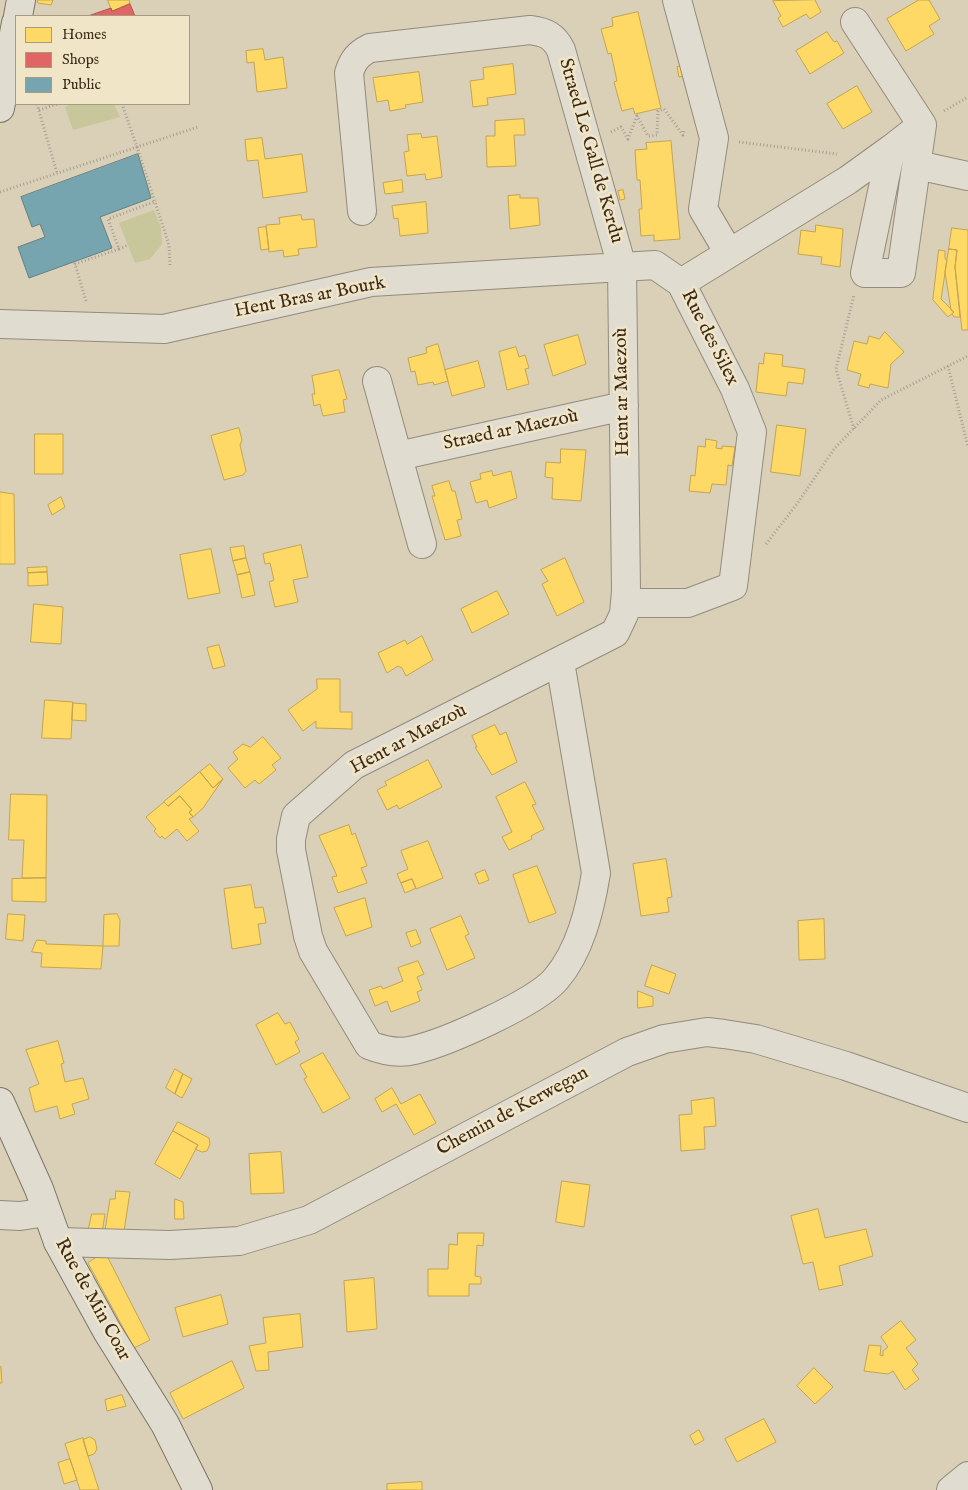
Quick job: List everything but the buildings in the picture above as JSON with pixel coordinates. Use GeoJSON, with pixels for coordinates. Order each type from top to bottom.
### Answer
{"type":"FeatureCollection","features":[{"type":"Feature","properties":{"kind":"street"},"geometry":{"type":"LineString","coordinates":[[18,15],[21,0]]}},
{"type":"Feature","properties":{"kind":"street"},"geometry":{"type":"LineString","coordinates":[[678,0],[714,138],[702,209],[729,253]]}},
{"type":"Feature","properties":{"kind":"street"},"geometry":{"type":"LineString","coordinates":[[855,22],[922,124],[901,273],[865,273],[884,154]]}},
{"type":"Feature","properties":{"kind":"street"},"geometry":{"type":"LineString","coordinates":[[0,108],[15,28]]}},
{"type":"Feature","properties":{"kind":"street","name":"Straed Le Gall de Kerdu"},"geometry":{"type":"LineString","coordinates":[[362,212],[349,73],[356,57],[370,48],[530,30],[549,34],[561,50],[622,267]]}},
{"type":"Feature","properties":{"kind":"street","name":"Rue des Silex"},"geometry":{"type":"LineString","coordinates":[[626,603],[688,603],[733,586],[752,432],[734,389],[681,283],[848,180],[922,124]]}},
{"type":"Feature","properties":{"kind":"street"},"geometry":{"type":"LineString","coordinates":[[917,165],[968,176]]}},
{"type":"Feature","properties":{"kind":"street","name":"Hent Bras ar Bourk"},"geometry":{"type":"LineString","coordinates":[[0,324],[164,329],[371,282],[655,266],[681,283]]}},
{"type":"Feature","properties":{"kind":"street","name":"Hent ar Maezoù"},"geometry":{"type":"LineString","coordinates":[[560,662],[596,874],[589,908],[568,962],[555,980],[537,996],[457,1034],[414,1050],[392,1052],[370,1045],[320,965],[308,936],[291,850],[291,839],[296,816],[354,765],[560,662],[615,633],[620,625],[626,603],[622,267]]}},
{"type":"Feature","properties":{"kind":"street"},"geometry":{"type":"LineString","coordinates":[[378,381],[422,544]]}},
{"type":"Feature","properties":{"kind":"street","name":"Straed ar Maezoù"},"geometry":{"type":"LineString","coordinates":[[398,456],[624,406]]}},
{"type":"Feature","properties":{"kind":"street","name":"Chemin de Kerwegan"},"geometry":{"type":"LineString","coordinates":[[58,1242],[170,1245],[239,1241],[309,1220],[627,1052],[664,1039],[707,1032],[756,1039],[846,1066],[968,1108]]}},
{"type":"Feature","properties":{"kind":"street","name":"Rue de Min Coar"},"geometry":{"type":"LineString","coordinates":[[0,1102],[39,1189],[58,1242],[107,1331],[165,1424],[198,1490]]}},
{"type":"Feature","properties":{"kind":"street"},"geometry":{"type":"LineString","coordinates":[[0,1215],[20,1216],[46,1212]]}},
{"type":"Feature","properties":{"kind":"street"},"geometry":{"type":"LineString","coordinates":[[951,1490],[968,1476]]}},
{"type":"Feature","properties":{"kind":"path"},"geometry":{"type":"LineString","coordinates":[[37,105],[57,173]]}},
{"type":"Feature","properties":{"kind":"path"},"geometry":{"type":"LineString","coordinates":[[39,110],[54,105]]}},
{"type":"Feature","properties":{"kind":"path"},"geometry":{"type":"LineString","coordinates":[[122,105],[156,201],[169,245],[170,265]]}},
{"type":"Feature","properties":{"kind":"path"},"geometry":{"type":"LineString","coordinates":[[588,143],[621,127],[628,138],[638,116],[648,136],[657,135],[658,111],[664,109],[683,135],[684,126]]}},
{"type":"Feature","properties":{"kind":"path"},"geometry":{"type":"LineString","coordinates":[[0,192],[198,127]]}},
{"type":"Feature","properties":{"kind":"path"},"geometry":{"type":"LineString","coordinates":[[714,138],[884,154]]}},
{"type":"Feature","properties":{"kind":"path"},"geometry":{"type":"LineString","coordinates":[[119,248],[108,219],[156,201]]}},
{"type":"Feature","properties":{"kind":"path"},"geometry":{"type":"LineString","coordinates":[[89,310],[75,264],[128,245]]}},
{"type":"Feature","properties":{"kind":"path"},"geometry":{"type":"LineString","coordinates":[[854,429],[836,369],[858,279],[865,273]]}},
{"type":"Feature","properties":{"kind":"path"},"geometry":{"type":"LineString","coordinates":[[762,549],[797,504],[834,449],[881,400],[968,356]]}},
{"type":"Feature","properties":{"kind":"path"},"geometry":{"type":"LineString","coordinates":[[948,366],[968,447]]}},
{"type":"Feature","properties":{"kind":"shaded area"},"geometry":{"type":"Polygon","coordinates":[[[70,105],[114,105],[120,117],[73,130],[65,107],[70,105]]]}},
{"type":"Feature","properties":{"kind":"shaded area"},"geometry":{"type":"Polygon","coordinates":[[[154,210],[161,228],[162,244],[150,259],[135,263],[119,223],[154,210]]]}}]}
